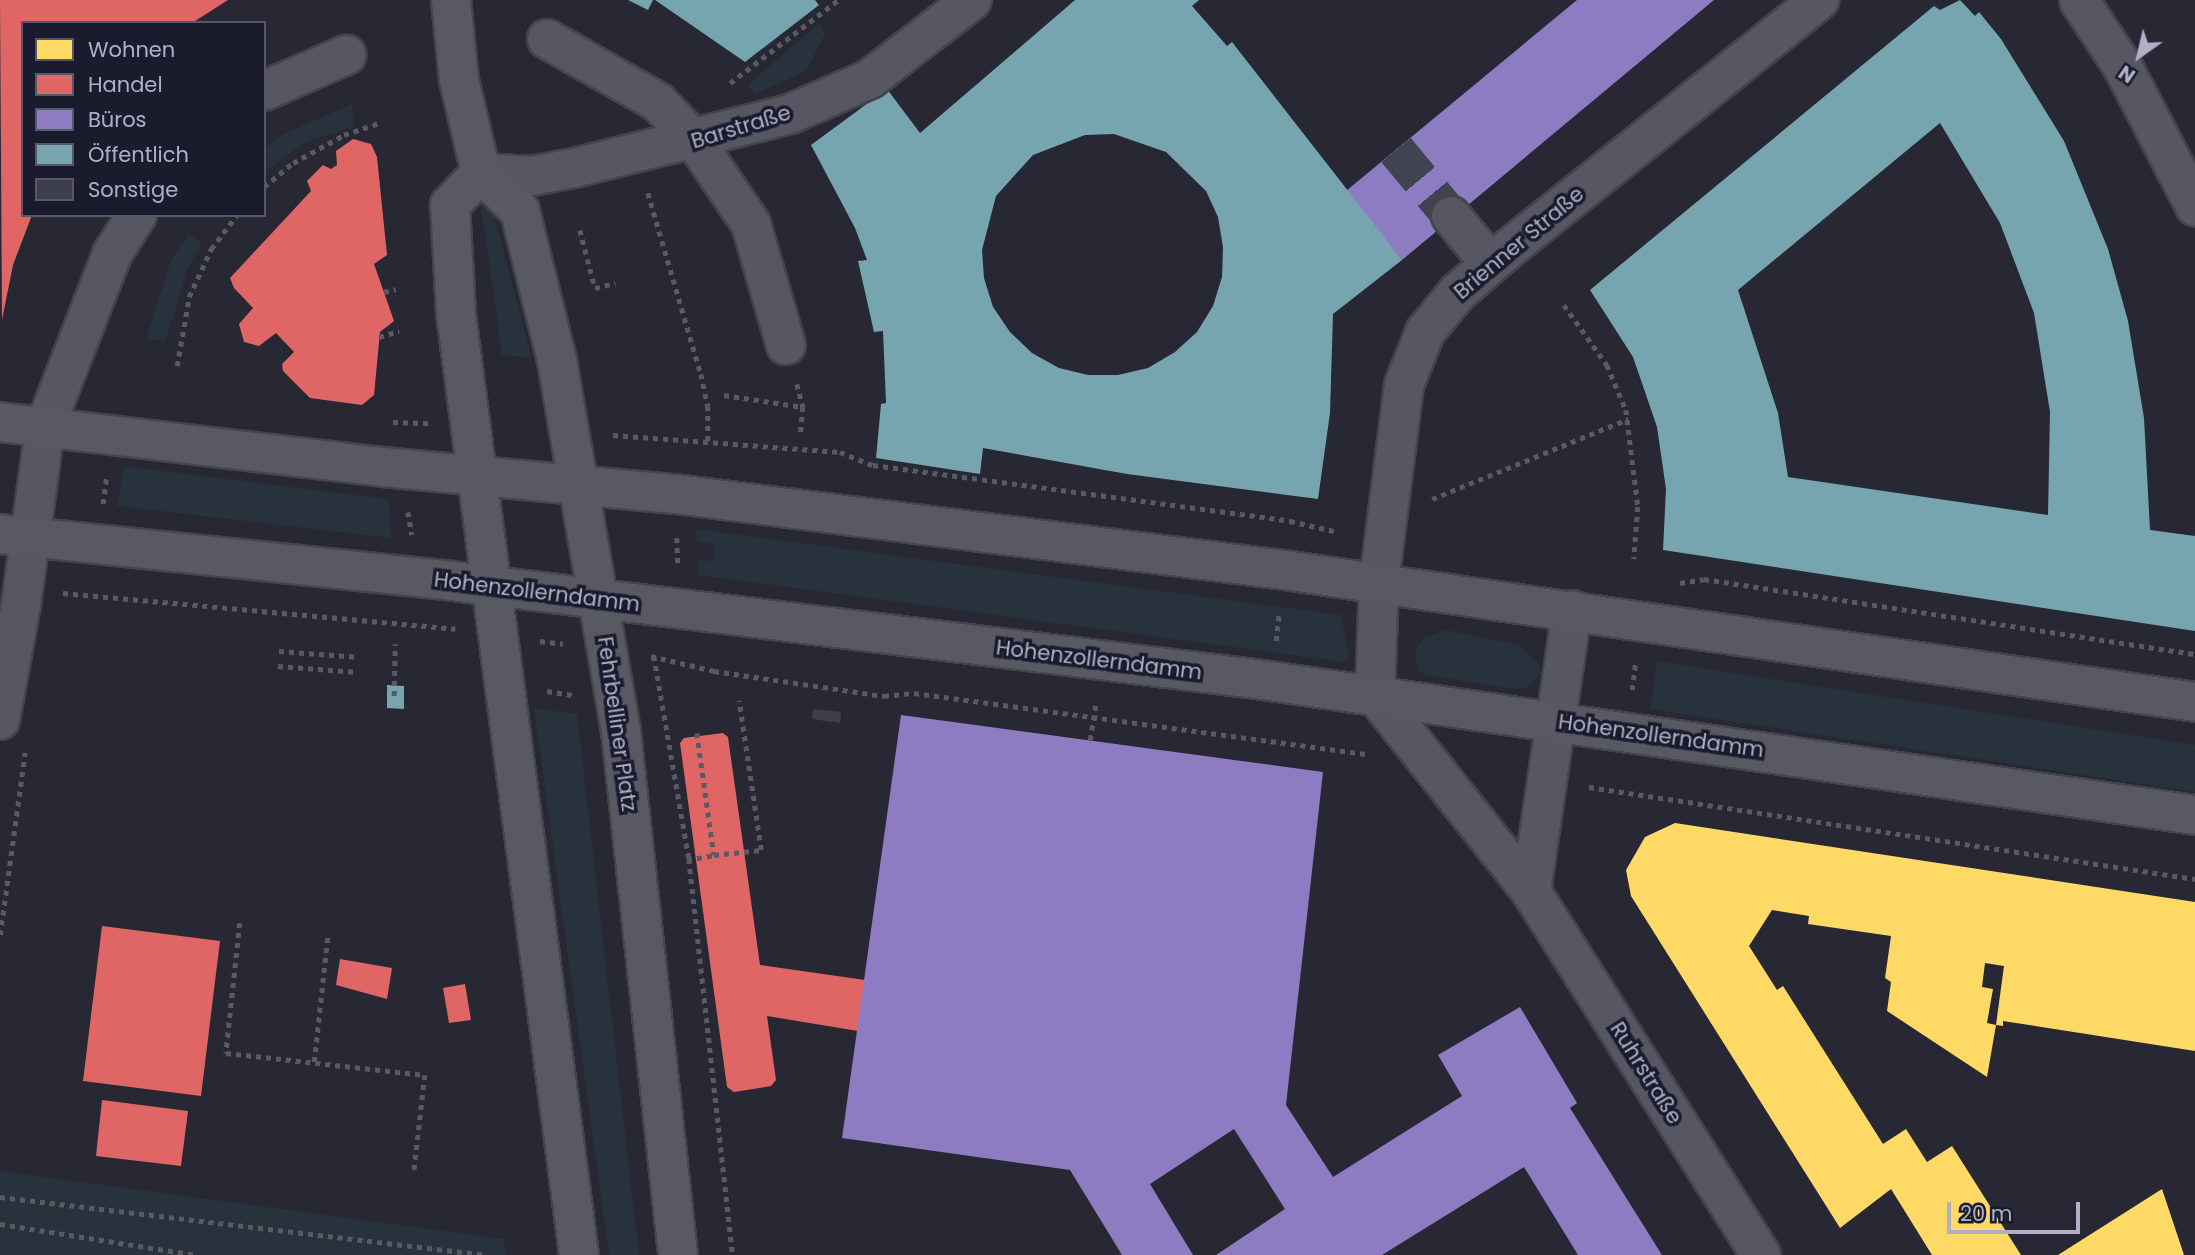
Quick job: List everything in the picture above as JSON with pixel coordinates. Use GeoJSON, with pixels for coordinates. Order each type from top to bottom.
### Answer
{"type":"FeatureCollection","features":[{"type":"Feature","properties":{"kind":"main road"},"geometry":{"type":"LineString","coordinates":[[451,0],[458,80],[481,173],[450,205],[458,339],[579,1255]]}},
{"type":"Feature","properties":{"kind":"main road","name":"Fehrbelliner Platz"},"geometry":{"type":"LineString","coordinates":[[481,173],[520,211],[557,361],[621,730],[678,1255]]}},
{"type":"Feature","properties":{"kind":"main road"},"geometry":{"type":"LineString","coordinates":[[0,422],[477,477],[578,483],[1380,583],[2195,702]]}},
{"type":"Feature","properties":{"kind":"main road","name":"Hohenzollerndamm"},"geometry":{"type":"LineString","coordinates":[[15,535],[492,586],[1375,695],[2195,815]]}},
{"type":"Feature","properties":{"kind":"street","name":"Barstraße"},"geometry":{"type":"LineString","coordinates":[[481,173],[532,176],[695,141],[790,114],[870,79],[972,0]]}},
{"type":"Feature","properties":{"kind":"street","name":"Brienner Straße"},"geometry":{"type":"LineString","coordinates":[[1380,583],[1404,386],[1425,332],[1457,293],[1491,264],[1819,0]]}},
{"type":"Feature","properties":{"kind":"street"},"geometry":{"type":"LineString","coordinates":[[2079,0],[2123,67],[2195,206]]}},
{"type":"Feature","properties":{"kind":"street"},"geometry":{"type":"LineString","coordinates":[[547,39],[665,108],[695,141],[751,224],[786,345]]}},
{"type":"Feature","properties":{"kind":"street"},"geometry":{"type":"LineString","coordinates":[[266,89],[346,55]]}},
{"type":"Feature","properties":{"kind":"street"},"geometry":{"type":"LineString","coordinates":[[1451,216],[1491,264]]}},
{"type":"Feature","properties":{"kind":"street"},"geometry":{"type":"LineString","coordinates":[[0,720],[15,535],[45,427],[112,254],[136,217]]}},
{"type":"Feature","properties":{"kind":"street"},"geometry":{"type":"LineString","coordinates":[[1375,695],[1380,583]]}},
{"type":"Feature","properties":{"kind":"street"},"geometry":{"type":"LineString","coordinates":[[1531,891],[1558,721],[1572,610]]}},
{"type":"Feature","properties":{"kind":"street","name":"Ruhrstraße"},"geometry":{"type":"LineString","coordinates":[[1375,695],[1531,891],[1761,1255]]}},
{"type":"Feature","properties":{"kind":"path"},"geometry":{"type":"LineString","coordinates":[[665,108],[713,93],[738,78],[838,0]]}},
{"type":"Feature","properties":{"kind":"path"},"geometry":{"type":"LineString","coordinates":[[266,185],[293,163],[334,141],[378,123]]}},
{"type":"Feature","properties":{"kind":"path"},"geometry":{"type":"LineString","coordinates":[[646,186],[704,385],[710,424],[708,442]]}},
{"type":"Feature","properties":{"kind":"path"},"geometry":{"type":"LineString","coordinates":[[177,366],[189,297],[211,249],[235,217]]}},
{"type":"Feature","properties":{"kind":"path"},"geometry":{"type":"LineString","coordinates":[[580,230],[595,288],[615,283]]}},
{"type":"Feature","properties":{"kind":"path"},"geometry":{"type":"LineString","coordinates":[[384,292],[396,289]]}},
{"type":"Feature","properties":{"kind":"path"},"geometry":{"type":"LineString","coordinates":[[1564,305],[1607,365],[1628,419],[1638,507],[1634,559]]}},
{"type":"Feature","properties":{"kind":"path"},"geometry":{"type":"LineString","coordinates":[[379,337],[399,331]]}},
{"type":"Feature","properties":{"kind":"path"},"geometry":{"type":"LineString","coordinates":[[724,395],[803,407],[801,432]]}},
{"type":"Feature","properties":{"kind":"path"},"geometry":{"type":"LineString","coordinates":[[1431,499],[1628,419]]}},
{"type":"Feature","properties":{"kind":"path"},"geometry":{"type":"LineString","coordinates":[[691,441],[840,452],[873,465],[1290,521],[1347,535]]}},
{"type":"Feature","properties":{"kind":"path"},"geometry":{"type":"LineString","coordinates":[[102,505],[108,464]]}},
{"type":"Feature","properties":{"kind":"path"},"geometry":{"type":"LineString","coordinates":[[407,501],[412,539]]}},
{"type":"Feature","properties":{"kind":"path"},"geometry":{"type":"LineString","coordinates":[[676,526],[678,573]]}},
{"type":"Feature","properties":{"kind":"path"},"geometry":{"type":"LineString","coordinates":[[1704,579],[2195,654]]}},
{"type":"Feature","properties":{"kind":"path"},"geometry":{"type":"LineString","coordinates":[[103,598],[406,628]]}},
{"type":"Feature","properties":{"kind":"path"},"geometry":{"type":"LineString","coordinates":[[1274,653],[1280,607]]}},
{"type":"Feature","properties":{"kind":"path"},"geometry":{"type":"LineString","coordinates":[[394,696],[395,644]]}},
{"type":"Feature","properties":{"kind":"path"},"geometry":{"type":"LineString","coordinates":[[279,651],[359,657]]}},
{"type":"Feature","properties":{"kind":"path"},"geometry":{"type":"LineString","coordinates":[[1631,694],[1636,660]]}},
{"type":"Feature","properties":{"kind":"path"},"geometry":{"type":"LineString","coordinates":[[278,666],[358,673]]}},
{"type":"Feature","properties":{"kind":"path"},"geometry":{"type":"LineString","coordinates":[[714,671],[884,696],[914,693],[1373,755]]}},
{"type":"Feature","properties":{"kind":"path"},"geometry":{"type":"LineString","coordinates":[[542,690],[574,695]]}},
{"type":"Feature","properties":{"kind":"path"},"geometry":{"type":"LineString","coordinates":[[688,860],[761,850],[739,701]]}},
{"type":"Feature","properties":{"kind":"path"},"geometry":{"type":"LineString","coordinates":[[670,728],[688,860],[733,1255]]}},
{"type":"Feature","properties":{"kind":"path"},"geometry":{"type":"LineString","coordinates":[[697,733],[714,855]]}},
{"type":"Feature","properties":{"kind":"path"},"geometry":{"type":"LineString","coordinates":[[0,935],[25,750]]}},
{"type":"Feature","properties":{"kind":"path"},"geometry":{"type":"LineString","coordinates":[[1643,794],[2195,879]]}},
{"type":"Feature","properties":{"kind":"path"},"geometry":{"type":"LineString","coordinates":[[240,923],[226,1053],[425,1075],[414,1172]]}},
{"type":"Feature","properties":{"kind":"path"},"geometry":{"type":"LineString","coordinates":[[314,1062],[328,933]]}},
{"type":"Feature","properties":{"kind":"path"},"geometry":{"type":"LineString","coordinates":[[0,1197],[483,1255]]}},
{"type":"Feature","properties":{"kind":"path"},"geometry":{"type":"LineString","coordinates":[[0,1224],[159,1253],[195,1255]]}},
{"type":"Feature","properties":{"kind":"shaded area"},"geometry":{"type":"Polygon","coordinates":[[[819,23],[825,34],[806,71],[756,94],[748,85],[819,23]]]}},
{"type":"Feature","properties":{"kind":"shaded area"},"geometry":{"type":"Polygon","coordinates":[[[352,104],[354,126],[306,142],[266,171],[266,147],[281,135],[352,104]]]}},
{"type":"Feature","properties":{"kind":"shaded area"},"geometry":{"type":"Polygon","coordinates":[[[480,198],[490,199],[532,358],[502,355],[480,198]]]}},
{"type":"Feature","properties":{"kind":"shaded area"},"geometry":{"type":"Polygon","coordinates":[[[189,234],[202,244],[187,269],[166,341],[146,339],[171,260],[189,234]]]}},
{"type":"Feature","properties":{"kind":"shaded area"},"geometry":{"type":"Polygon","coordinates":[[[124,466],[388,499],[392,538],[117,506],[124,466]]]}},
{"type":"Feature","properties":{"kind":"shaded area"},"geometry":{"type":"Polygon","coordinates":[[[696,529],[1341,615],[1349,657],[1344,662],[698,575],[698,560],[714,561],[714,544],[697,542],[696,529]]]}},
{"type":"Feature","properties":{"kind":"shaded area"},"geometry":{"type":"Polygon","coordinates":[[[1446,630],[1520,645],[1540,665],[1541,674],[1527,688],[1515,689],[1425,675],[1418,670],[1415,652],[1423,638],[1446,630]]]}},
{"type":"Feature","properties":{"kind":"shaded area"},"geometry":{"type":"Polygon","coordinates":[[[1657,661],[2195,745],[2195,792],[1650,709],[1657,661]]]}},
{"type":"Feature","properties":{"kind":"shaded area"},"geometry":{"type":"Polygon","coordinates":[[[534,708],[577,714],[639,1255],[609,1255],[534,708]]]}},
{"type":"Feature","properties":{"kind":"shaded area"},"geometry":{"type":"Polygon","coordinates":[[[0,1171],[504,1239],[506,1255],[0,1255],[0,1171]]]}},
{"type":"Feature","properties":{"kind":"building: Wohnen"},"geometry":{"type":"Polygon","coordinates":[[[1675,823],[2195,902],[2195,1051],[2003,1021],[2003,1026],[1996,1025],[1987,1077],[1887,1011],[1891,982],[1885,978],[1891,936],[1808,924],[1809,916],[1772,910],[1749,946],[1777,990],[1783,986],[1883,1144],[1906,1129],[1927,1162],[1952,1146],[2021,1255],[1932,1255],[1891,1189],[1840,1228],[1631,896],[1626,870],[1645,837],[1675,823]],[[1985,963],[1982,987],[1993,989],[1987,1023],[1996,1025],[2004,966],[1985,963]]]}},
{"type":"Feature","properties":{"kind":"building: Wohnen"},"geometry":{"type":"Polygon","coordinates":[[[2162,1189],[2184,1255],[2058,1255],[2162,1189]]]}},
{"type":"Feature","properties":{"kind":"building: Handel"},"geometry":{"type":"Polygon","coordinates":[[[0,0],[228,0],[195,21],[21,21],[21,217],[31,217],[13,265],[2,320],[0,0]]]}},
{"type":"Feature","properties":{"kind":"building: Handel"},"geometry":{"type":"Polygon","coordinates":[[[353,139],[371,144],[377,157],[387,255],[374,264],[394,321],[380,332],[374,395],[362,405],[310,398],[283,371],[282,364],[294,352],[276,333],[259,346],[244,342],[239,324],[253,308],[234,288],[230,278],[311,191],[307,181],[323,165],[331,169],[337,165],[336,151],[353,139]]]}},
{"type":"Feature","properties":{"kind":"building: Handel"},"geometry":{"type":"Polygon","coordinates":[[[723,733],[728,737],[760,965],[865,980],[858,1031],[767,1016],[776,1080],[771,1086],[734,1092],[727,1087],[680,743],[684,738],[723,733]]]}},
{"type":"Feature","properties":{"kind":"building: Handel"},"geometry":{"type":"Polygon","coordinates":[[[102,926],[220,941],[201,1096],[83,1081],[102,926]]]}},
{"type":"Feature","properties":{"kind":"building: Handel"},"geometry":{"type":"Polygon","coordinates":[[[340,959],[392,968],[387,999],[336,985],[340,959]]]}},
{"type":"Feature","properties":{"kind":"building: Handel"},"geometry":{"type":"Polygon","coordinates":[[[465,984],[471,1020],[449,1023],[443,988],[465,984]]]}},
{"type":"Feature","properties":{"kind":"building: Handel"},"geometry":{"type":"Polygon","coordinates":[[[102,1100],[188,1111],[181,1166],[96,1156],[102,1100]]]}},
{"type":"Feature","properties":{"kind":"building: Büros"},"geometry":{"type":"Polygon","coordinates":[[[1577,0],[1714,0],[1402,260],[1346,191],[1577,0]]]}},
{"type":"Feature","properties":{"kind":"building: Büros"},"geometry":{"type":"Polygon","coordinates":[[[901,715],[1323,772],[1286,1105],[1333,1177],[1462,1096],[1438,1055],[1520,1007],[1577,1103],[1570,1108],[1662,1255],[1578,1255],[1524,1167],[1382,1255],[1216,1255],[1285,1209],[1234,1129],[1150,1184],[1193,1255],[1122,1255],[1070,1170],[842,1138],[901,715]]]}},
{"type":"Feature","properties":{"kind":"building: Öffentlich"},"geometry":{"type":"Polygon","coordinates":[[[628,0],[653,0],[648,10],[628,0]]]}},
{"type":"Feature","properties":{"kind":"building: Öffentlich"},"geometry":{"type":"Polygon","coordinates":[[[655,0],[815,0],[819,5],[745,62],[655,0]]]}},
{"type":"Feature","properties":{"kind":"building: Öffentlich"},"geometry":{"type":"Polygon","coordinates":[[[1075,0],[1199,0],[1192,6],[1227,46],[1232,42],[1402,260],[1333,314],[1330,413],[1318,499],[1127,474],[983,448],[980,474],[876,458],[881,404],[886,403],[883,331],[874,332],[858,261],[867,260],[855,228],[811,145],[887,89],[920,133],[1075,0]],[[1114,134],[1085,135],[1033,155],[996,196],[982,250],[984,278],[993,307],[1010,332],[1032,353],[1059,368],[1088,375],[1118,375],[1148,368],[1175,352],[1197,332],[1213,306],[1222,277],[1223,247],[1218,217],[1206,191],[1166,152],[1114,134]]]}},
{"type":"Feature","properties":{"kind":"building: Öffentlich"},"geometry":{"type":"Polygon","coordinates":[[[1960,0],[1975,16],[1979,12],[2001,39],[2064,141],[2108,249],[2128,321],[2144,418],[2150,530],[2195,536],[2195,631],[1663,550],[1666,489],[1657,427],[1633,357],[1590,290],[1934,6],[1940,10],[1960,0]],[[1940,123],[1738,290],[1778,413],[1788,477],[2048,515],[2050,412],[2034,313],[2000,223],[1940,123]]]}},
{"type":"Feature","properties":{"kind":"building: Öffentlich"},"geometry":{"type":"Polygon","coordinates":[[[387,685],[404,686],[404,709],[387,708],[387,685]]]}},
{"type":"Feature","properties":{"kind":"building: Sonstige"},"geometry":{"type":"Polygon","coordinates":[[[813,709],[841,712],[840,723],[812,719],[813,709]]]}},
{"type":"Feature","properties":{"kind":"tunnel"},"geometry":{"type":"LineString","coordinates":[[1396,150],[1451,216]]}}]}
